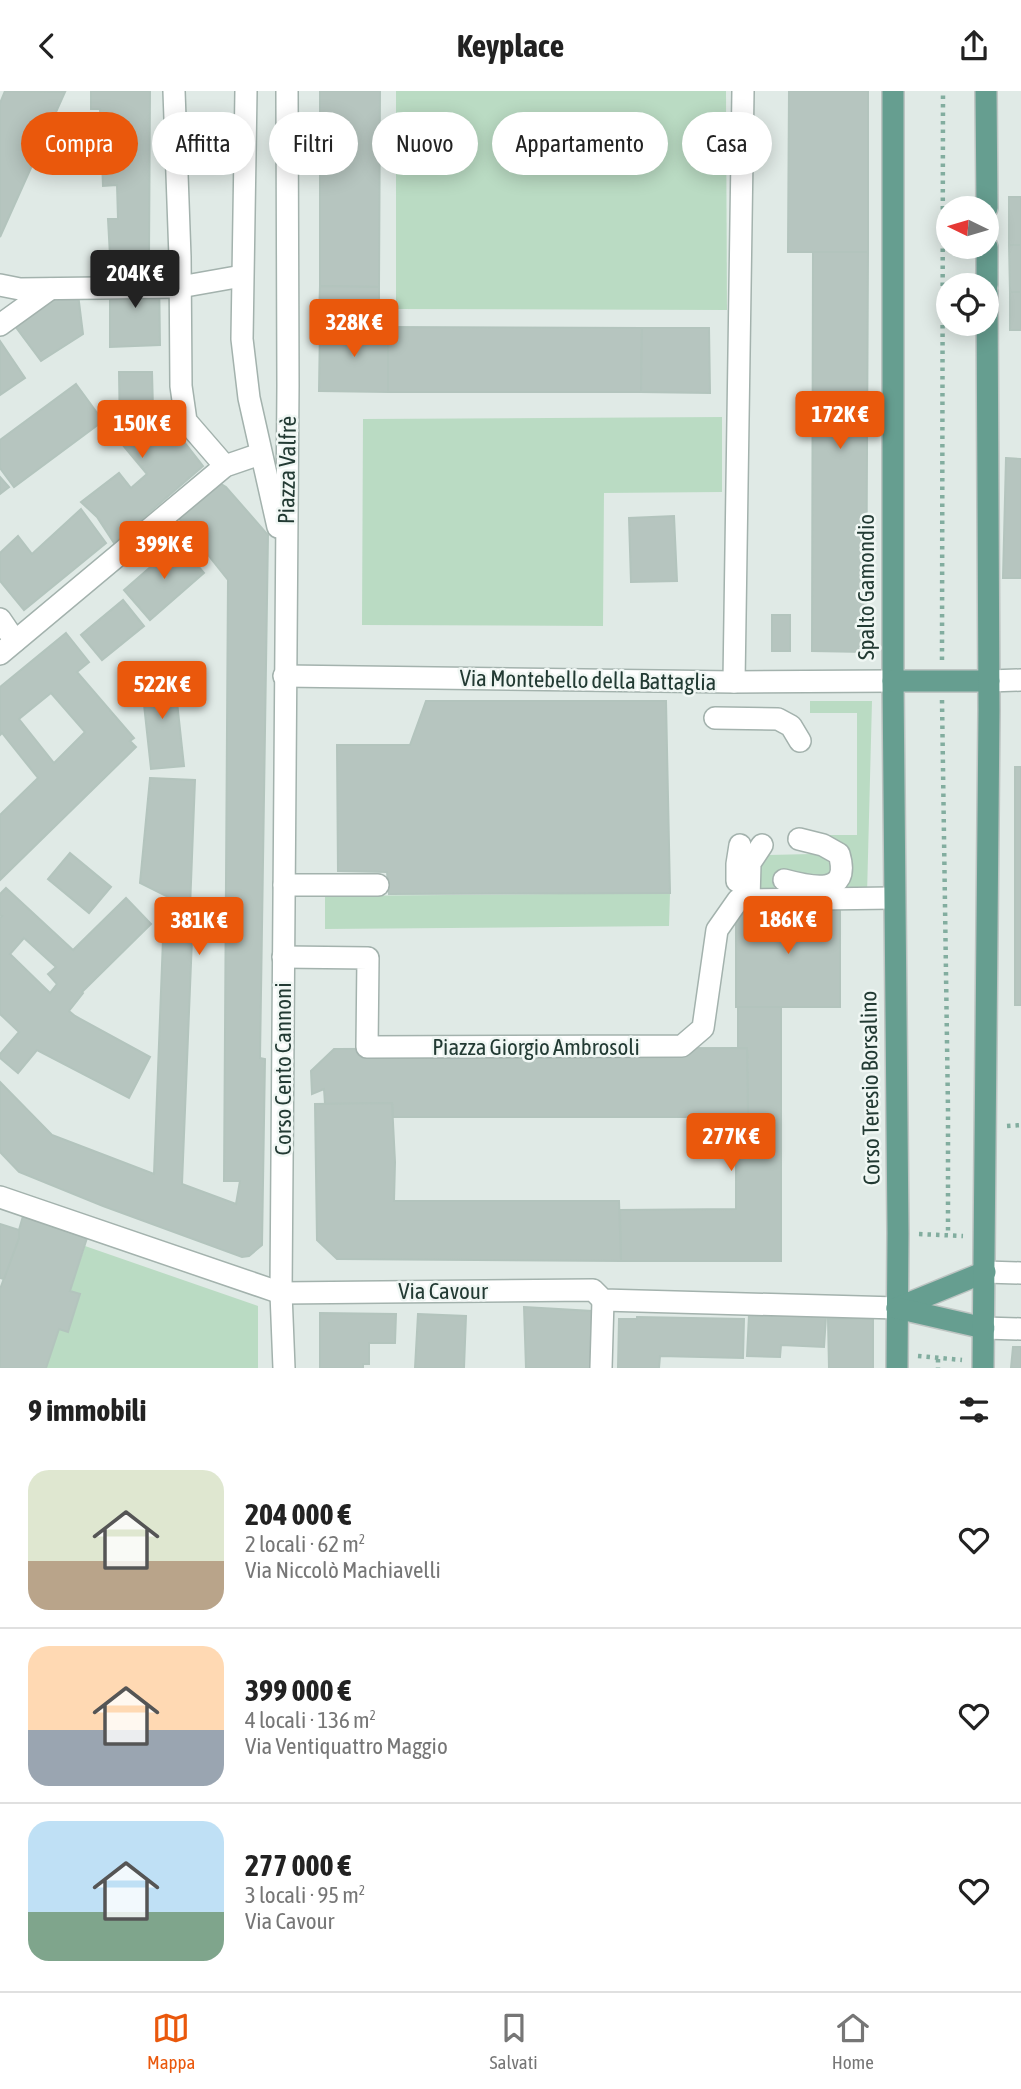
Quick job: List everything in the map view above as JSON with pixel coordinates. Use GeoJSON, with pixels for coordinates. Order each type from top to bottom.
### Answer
{"type":"FeatureCollection","features":[{"type":"Feature","properties":{"kind":"main road","name":"Spalto Gamondio"},"geometry":{"type":"LineString","coordinates":[[894,91],[892,681],[989,681]]}},
{"type":"Feature","properties":{"kind":"main road"},"geometry":{"type":"LineString","coordinates":[[986,91],[987,196]]}},
{"type":"Feature","properties":{"kind":"main road"},"geometry":{"type":"LineString","coordinates":[[983,1368],[989,681],[987,336]]}},
{"type":"Feature","properties":{"kind":"main road","name":"Corso Teresio Borsalino"},"geometry":{"type":"LineString","coordinates":[[892,681],[897,1368]]}},
{"type":"Feature","properties":{"kind":"main road"},"geometry":{"type":"LineString","coordinates":[[897,1307],[985,1272]]}},
{"type":"Feature","properties":{"kind":"main road"},"geometry":{"type":"LineString","coordinates":[[897,1307],[984,1328]]}},
{"type":"Feature","properties":{"kind":"street"},"geometry":{"type":"LineString","coordinates":[[174,91],[181,386],[186,421],[225,466]]}},
{"type":"Feature","properties":{"kind":"street","name":"Piazza Valfrè"},"geometry":{"type":"LineString","coordinates":[[246,91],[243,353],[260,454],[285,560]]}},
{"type":"Feature","properties":{"kind":"street","name":"Piazza Valfrè"},"geometry":{"type":"LineString","coordinates":[[285,560],[288,91]]}},
{"type":"Feature","properties":{"kind":"street"},"geometry":{"type":"LineString","coordinates":[[734,682],[743,91]]}},
{"type":"Feature","properties":{"kind":"street"},"geometry":{"type":"LineString","coordinates":[[0,285],[20,289],[180,287],[242,276]]}},
{"type":"Feature","properties":{"kind":"street"},"geometry":{"type":"LineString","coordinates":[[0,325],[50,289]]}},
{"type":"Feature","properties":{"kind":"street"},"geometry":{"type":"LineString","coordinates":[[0,619],[8,648],[225,466],[260,454]]}},
{"type":"Feature","properties":{"kind":"street","name":"Corso Cento Cannoni"},"geometry":{"type":"LineString","coordinates":[[284,1368],[281,1293],[285,560]]}},
{"type":"Feature","properties":{"kind":"street","name":"Via Montebello della Battaglia"},"geometry":{"type":"LineString","coordinates":[[284,676],[734,682],[892,681]]}},
{"type":"Feature","properties":{"kind":"street"},"geometry":{"type":"LineString","coordinates":[[989,681],[1021,680]]}},
{"type":"Feature","properties":{"kind":"street"},"geometry":{"type":"LineString","coordinates":[[715,718],[778,719],[791,726],[800,741]]}},
{"type":"Feature","properties":{"kind":"street"},"geometry":{"type":"LineString","coordinates":[[784,880],[806,886],[826,887],[838,880],[843,868],[839,854],[823,845],[799,839]]}},
{"type":"Feature","properties":{"kind":"street"},"geometry":{"type":"LineString","coordinates":[[740,845],[737,864],[743,900]]}},
{"type":"Feature","properties":{"kind":"street"},"geometry":{"type":"LineString","coordinates":[[743,900],[750,863],[762,845]]}},
{"type":"Feature","properties":{"kind":"street"},"geometry":{"type":"LineString","coordinates":[[284,885],[377,885]]}},
{"type":"Feature","properties":{"kind":"street"},"geometry":{"type":"LineString","coordinates":[[743,900],[893,898]]}},
{"type":"Feature","properties":{"kind":"street","name":"Piazza Giorgio Ambrosoli"},"geometry":{"type":"LineString","coordinates":[[284,957],[368,958],[368,1047],[682,1046],[703,1027],[717,930],[743,900]]}},
{"type":"Feature","properties":{"kind":"street","name":"Via Cavour"},"geometry":{"type":"LineString","coordinates":[[1,1197],[281,1293],[593,1290],[603,1300],[897,1307]]}},
{"type":"Feature","properties":{"kind":"street"},"geometry":{"type":"LineString","coordinates":[[985,1272],[1021,1273]]}},
{"type":"Feature","properties":{"kind":"street"},"geometry":{"type":"LineString","coordinates":[[601,1368],[603,1300]]}},
{"type":"Feature","properties":{"kind":"street"},"geometry":{"type":"LineString","coordinates":[[984,1328],[1021,1329]]}},
{"type":"Feature","properties":{"kind":"path"},"geometry":{"type":"LineString","coordinates":[[916,1234],[956,1235]]}},
{"type":"Feature","properties":{"kind":"path"},"geometry":{"type":"LineString","coordinates":[[922,1356],[960,1360]]}},
{"type":"Feature","properties":{"kind":"path"},"geometry":{"type":"LineString","coordinates":[[938,1359],[939,1368]]}},
{"type":"Feature","properties":{"kind":"green space"},"geometry":{"type":"Polygon","coordinates":[[[396,91],[726,91],[726,112],[682,112],[682,175],[726,175],[727,310],[396,309],[396,175],[478,175],[478,112],[396,112],[396,91]]]}},
{"type":"Feature","properties":{"kind":"green space"},"geometry":{"type":"Polygon","coordinates":[[[722,417],[722,492],[604,493],[603,626],[362,625],[363,419],[722,417]]]}},
{"type":"Feature","properties":{"kind":"green space"},"geometry":{"type":"Polygon","coordinates":[[[810,701],[872,701],[867,895],[752,895],[757,867],[769,855],[811,854],[823,857],[832,865],[828,875],[774,878],[774,889],[811,893],[848,854],[839,841],[812,835],[857,835],[857,713],[810,713],[810,701]]]}},
{"type":"Feature","properties":{"kind":"green space"},"geometry":{"type":"Polygon","coordinates":[[[670,893],[669,926],[325,929],[325,896],[670,893]]]}},
{"type":"Feature","properties":{"kind":"green space"},"geometry":{"type":"Polygon","coordinates":[[[85,1246],[258,1306],[258,1368],[46,1368],[59,1329],[68,1332],[80,1295],[70,1291],[85,1246]]]}},
{"type":"Feature","properties":{"kind":"building"},"geometry":{"type":"Polygon","coordinates":[[[5,91],[65,92],[56,112],[21,112],[21,175],[28,175],[0,237],[0,103],[5,91]]]}},
{"type":"Feature","properties":{"kind":"building"},"geometry":{"type":"Polygon","coordinates":[[[91,91],[150,91],[149,256],[110,256],[108,219],[118,219],[117,185],[103,186],[103,175],[138,175],[138,112],[100,112],[100,109],[91,109],[91,91]]]}},
{"type":"Feature","properties":{"kind":"building"},"geometry":{"type":"Polygon","coordinates":[[[320,91],[380,91],[380,112],[372,112],[372,175],[380,175],[379,287],[320,286],[320,175],[358,175],[358,112],[320,112],[320,91]]]}},
{"type":"Feature","properties":{"kind":"building"},"geometry":{"type":"Polygon","coordinates":[[[789,91],[868,91],[868,252],[788,252],[789,91]]]}},
{"type":"Feature","properties":{"kind":"building"},"geometry":{"type":"Polygon","coordinates":[[[1009,197],[1021,197],[1021,245],[1009,245],[1009,197]]]}},
{"type":"Feature","properties":{"kind":"building"},"geometry":{"type":"Polygon","coordinates":[[[1009,245],[1021,245],[1021,292],[1010,292],[1009,245]]]}},
{"type":"Feature","properties":{"kind":"building"},"geometry":{"type":"Polygon","coordinates":[[[813,252],[868,252],[866,652],[812,651],[813,252]]]}},
{"type":"Feature","properties":{"kind":"building"},"geometry":{"type":"Polygon","coordinates":[[[159,272],[160,345],[110,347],[110,274],[159,272]]]}},
{"type":"Feature","properties":{"kind":"building"},"geometry":{"type":"Polygon","coordinates":[[[320,286],[379,287],[379,318],[319,318],[320,286]]]}},
{"type":"Feature","properties":{"kind":"building"},"geometry":{"type":"Polygon","coordinates":[[[1010,292],[1021,292],[1021,330],[1010,330],[1010,292]]]}},
{"type":"Feature","properties":{"kind":"building"},"geometry":{"type":"Polygon","coordinates":[[[78,294],[83,334],[41,361],[12,322],[48,297],[78,294]]]}},
{"type":"Feature","properties":{"kind":"building"},"geometry":{"type":"Polygon","coordinates":[[[320,327],[388,327],[388,392],[319,391],[320,327]]]}},
{"type":"Feature","properties":{"kind":"building"},"geometry":{"type":"Polygon","coordinates":[[[388,327],[642,328],[641,392],[388,392],[388,327]]]}},
{"type":"Feature","properties":{"kind":"building"},"geometry":{"type":"Polygon","coordinates":[[[642,328],[709,328],[710,393],[641,392],[642,328]]]}},
{"type":"Feature","properties":{"kind":"building"},"geometry":{"type":"Polygon","coordinates":[[[0,341],[25,378],[0,395],[0,341]]]}},
{"type":"Feature","properties":{"kind":"building"},"geometry":{"type":"Polygon","coordinates":[[[119,372],[152,372],[153,409],[156,406],[203,466],[114,543],[97,517],[81,502],[119,473],[131,488],[147,474],[117,438],[120,435],[119,372]]]}},
{"type":"Feature","properties":{"kind":"building"},"geometry":{"type":"Polygon","coordinates":[[[76,384],[103,421],[14,487],[0,468],[0,440],[76,384]]]}},
{"type":"Feature","properties":{"kind":"building"},"geometry":{"type":"Polygon","coordinates":[[[1006,458],[1021,459],[1021,578],[1003,578],[1006,458]]]}},
{"type":"Feature","properties":{"kind":"building"},"geometry":{"type":"Polygon","coordinates":[[[0,477],[9,487],[0,494],[0,477]]]}},
{"type":"Feature","properties":{"kind":"building"},"geometry":{"type":"Polygon","coordinates":[[[215,484],[226,487],[268,535],[260,1058],[265,1059],[262,1245],[249,1256],[242,1257],[19,1172],[0,1152],[0,1082],[52,1135],[154,1174],[164,913],[193,914],[182,1184],[236,1204],[240,1181],[224,1181],[228,580],[177,516],[215,484]]]}},
{"type":"Feature","properties":{"kind":"building"},"geometry":{"type":"Polygon","coordinates":[[[81,509],[106,543],[24,610],[0,581],[0,553],[18,536],[32,554],[81,509]]]}},
{"type":"Feature","properties":{"kind":"building"},"geometry":{"type":"Polygon","coordinates":[[[674,516],[677,581],[631,582],[629,518],[674,516]]]}},
{"type":"Feature","properties":{"kind":"building"},"geometry":{"type":"Polygon","coordinates":[[[178,543],[204,573],[150,620],[124,590],[178,543]]]}},
{"type":"Feature","properties":{"kind":"building"},"geometry":{"type":"Polygon","coordinates":[[[123,600],[144,626],[102,660],[81,635],[123,600]]]}},
{"type":"Feature","properties":{"kind":"building"},"geometry":{"type":"Polygon","coordinates":[[[772,615],[790,615],[790,651],[772,651],[772,615]]]}},
{"type":"Feature","properties":{"kind":"building"},"geometry":{"type":"Polygon","coordinates":[[[66,633],[89,662],[77,672],[134,738],[130,741],[136,747],[0,880],[0,815],[38,778],[2,733],[0,735],[0,687],[66,633]],[[51,693],[19,719],[54,763],[85,732],[51,693]]]}},
{"type":"Feature","properties":{"kind":"building"},"geometry":{"type":"Polygon","coordinates":[[[174,674],[184,766],[151,769],[141,677],[174,674]]]}},
{"type":"Feature","properties":{"kind":"building"},"geometry":{"type":"Polygon","coordinates":[[[426,701],[666,701],[670,893],[389,894],[387,872],[338,871],[337,745],[410,745],[426,701]]]}},
{"type":"Feature","properties":{"kind":"building"},"geometry":{"type":"Polygon","coordinates":[[[1015,767],[1021,767],[1021,1005],[1015,1005],[1015,767]]]}},
{"type":"Feature","properties":{"kind":"building"},"geometry":{"type":"Polygon","coordinates":[[[150,778],[195,780],[190,908],[140,883],[150,778]]]}},
{"type":"Feature","properties":{"kind":"building"},"geometry":{"type":"Polygon","coordinates":[[[70,853],[111,887],[89,913],[48,879],[70,853]]]}},
{"type":"Feature","properties":{"kind":"building"},"geometry":{"type":"Polygon","coordinates":[[[6,888],[73,950],[126,898],[151,924],[82,992],[69,1011],[150,1057],[129,1098],[37,1050],[18,1073],[0,1058],[0,1054],[19,1032],[0,1014],[0,894],[6,888]],[[24,938],[10,954],[50,993],[57,984],[48,974],[56,967],[24,938]]]}},
{"type":"Feature","properties":{"kind":"building"},"geometry":{"type":"Polygon","coordinates":[[[840,905],[840,1007],[736,1007],[736,906],[840,905]]]}},
{"type":"Feature","properties":{"kind":"building"},"geometry":{"type":"Polygon","coordinates":[[[738,1007],[781,1007],[781,1261],[621,1261],[620,1210],[736,1209],[736,1117],[748,1117],[747,1048],[738,1048],[738,1007]]]}},
{"type":"Feature","properties":{"kind":"building"},"geometry":{"type":"Polygon","coordinates":[[[747,1048],[748,1117],[393,1117],[392,1103],[325,1104],[324,1089],[312,1094],[311,1071],[334,1049],[747,1048]]]}},
{"type":"Feature","properties":{"kind":"building"},"geometry":{"type":"Polygon","coordinates":[[[392,1103],[394,1201],[619,1201],[621,1261],[337,1259],[317,1240],[315,1104],[392,1103]]]}},
{"type":"Feature","properties":{"kind":"building"},"geometry":{"type":"Polygon","coordinates":[[[23,1216],[87,1238],[70,1291],[80,1294],[68,1332],[59,1329],[46,1368],[0,1368],[0,1289],[19,1238],[23,1216]]]}},
{"type":"Feature","properties":{"kind":"building"},"geometry":{"type":"Polygon","coordinates":[[[0,1224],[19,1230],[19,1238],[4,1279],[0,1278],[0,1224]]]}},
{"type":"Feature","properties":{"kind":"building"},"geometry":{"type":"Polygon","coordinates":[[[524,1307],[592,1311],[590,1368],[526,1368],[524,1307]]]}},
{"type":"Feature","properties":{"kind":"building"},"geometry":{"type":"Polygon","coordinates":[[[320,1313],[396,1314],[395,1343],[369,1343],[369,1364],[363,1364],[363,1368],[320,1368],[320,1313]]]}},
{"type":"Feature","properties":{"kind":"building"},"geometry":{"type":"Polygon","coordinates":[[[418,1314],[466,1316],[464,1368],[415,1368],[418,1314]]]}},
{"type":"Feature","properties":{"kind":"building"},"geometry":{"type":"Polygon","coordinates":[[[749,1315],[826,1317],[824,1347],[781,1345],[780,1357],[747,1356],[749,1315]]]}},
{"type":"Feature","properties":{"kind":"building"},"geometry":{"type":"Polygon","coordinates":[[[619,1319],[744,1319],[743,1358],[660,1356],[659,1368],[618,1368],[619,1319]]]}},
{"type":"Feature","properties":{"kind":"building"},"geometry":{"type":"Polygon","coordinates":[[[828,1319],[873,1319],[873,1368],[829,1368],[828,1319]]]}},
{"type":"Feature","properties":{"kind":"building"},"geometry":{"type":"Polygon","coordinates":[[[1013,1347],[1021,1347],[1021,1368],[1011,1368],[1013,1347]]]}}]}
